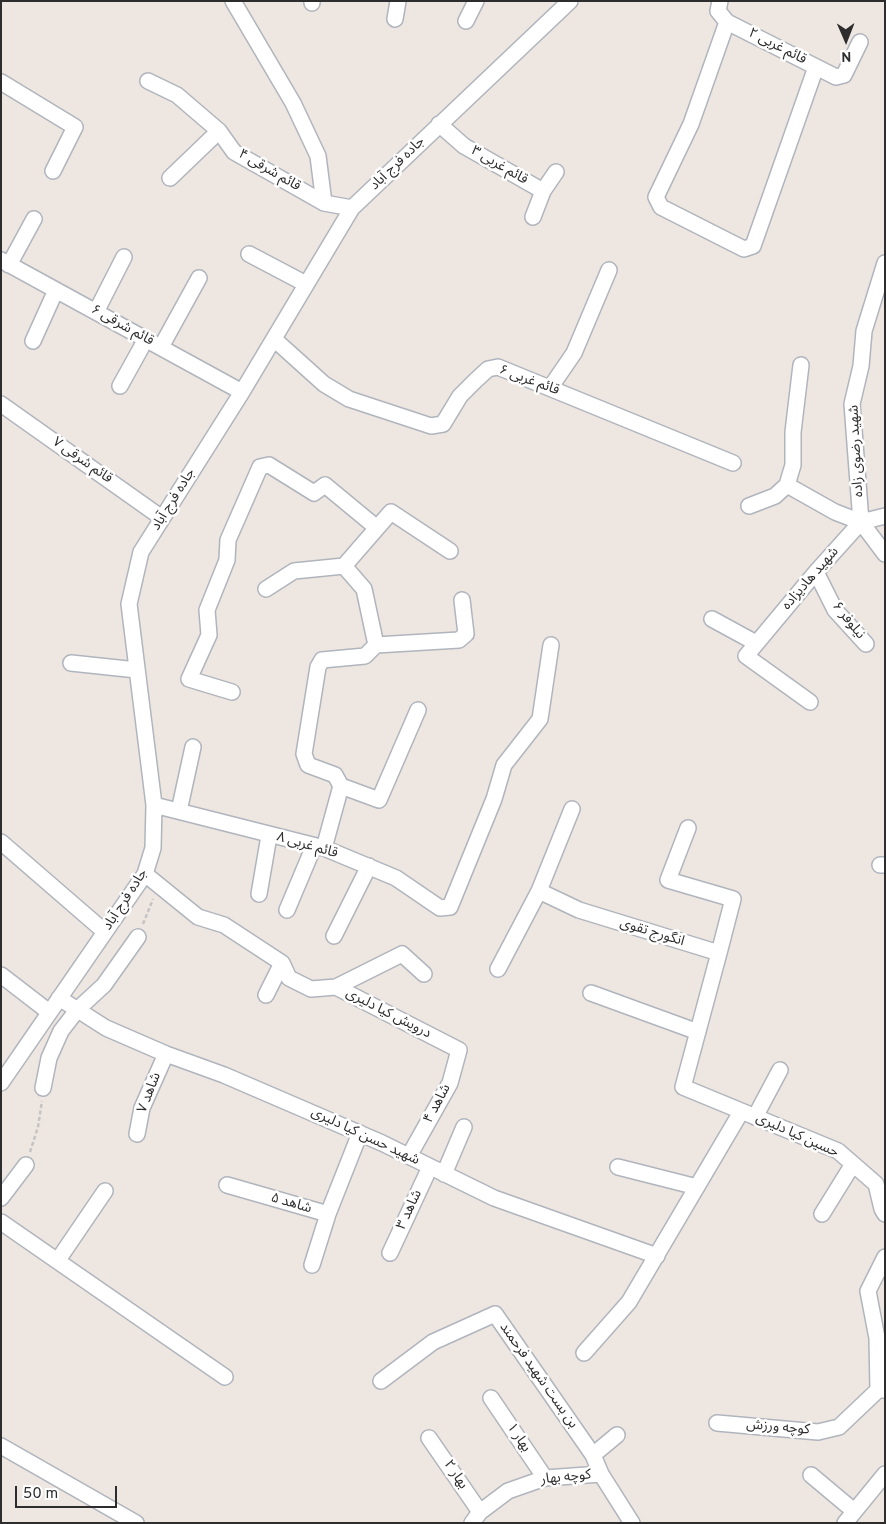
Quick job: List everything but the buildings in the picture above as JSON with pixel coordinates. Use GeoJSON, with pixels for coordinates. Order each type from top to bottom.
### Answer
{"type":"FeatureCollection","features":[{"type":"Feature","properties":{"kind":"street"},"geometry":{"type":"LineString","coordinates":[[233,1],[292,103],[318,156],[324,203]]}},
{"type":"Feature","properties":{"kind":"street"},"geometry":{"type":"LineString","coordinates":[[395,18],[398,1]]}},
{"type":"Feature","properties":{"kind":"street"},"geometry":{"type":"LineString","coordinates":[[466,21],[476,1]]}},
{"type":"Feature","properties":{"kind":"street","name":"جاده فرج آباد"},"geometry":{"type":"LineString","coordinates":[[1,1083],[145,874],[153,848],[154,805],[129,604],[141,552],[242,392],[352,208],[570,1]]}},
{"type":"Feature","properties":{"kind":"street"},"geometry":{"type":"LineString","coordinates":[[720,1],[718,11],[726,22],[691,124],[656,197],[661,207],[744,249],[753,246],[816,67]]}},
{"type":"Feature","properties":{"kind":"street","name":"قائم غربی ۲"},"geometry":{"type":"LineString","coordinates":[[726,22],[836,77],[844,75],[860,42]]}},
{"type":"Feature","properties":{"kind":"street","name":"قائم شرقی ۴"},"geometry":{"type":"LineString","coordinates":[[148,81],[177,95],[219,131],[234,152],[324,203],[352,208]]}},
{"type":"Feature","properties":{"kind":"street"},"geometry":{"type":"LineString","coordinates":[[1,82],[76,127],[53,171]]}},
{"type":"Feature","properties":{"kind":"street","name":"قائم غربی ۳"},"geometry":{"type":"LineString","coordinates":[[439,124],[464,146],[543,191],[556,172]]}},
{"type":"Feature","properties":{"kind":"street"},"geometry":{"type":"LineString","coordinates":[[170,178],[219,131]]}},
{"type":"Feature","properties":{"kind":"street"},"geometry":{"type":"LineString","coordinates":[[533,217],[543,191]]}},
{"type":"Feature","properties":{"kind":"street"},"geometry":{"type":"LineString","coordinates":[[5,262],[34,219]]}},
{"type":"Feature","properties":{"kind":"street"},"geometry":{"type":"LineString","coordinates":[[249,254],[306,284]]}},
{"type":"Feature","properties":{"kind":"street"},"geometry":{"type":"LineString","coordinates":[[96,312],[124,257]]}},
{"type":"Feature","properties":{"kind":"street","name":"قائم شرقی ۶"},"geometry":{"type":"LineString","coordinates":[[5,262],[242,392]]}},
{"type":"Feature","properties":{"kind":"street","name":"شهید رضوی زاده"},"geometry":{"type":"LineString","coordinates":[[861,522],[852,404],[861,366],[864,331],[885,263]]}},
{"type":"Feature","properties":{"kind":"street"},"geometry":{"type":"LineString","coordinates":[[550,388],[574,353],[609,270]]}},
{"type":"Feature","properties":{"kind":"street"},"geometry":{"type":"LineString","coordinates":[[161,348],[199,278]]}},
{"type":"Feature","properties":{"kind":"street"},"geometry":{"type":"LineString","coordinates":[[33,341],[56,290]]}},
{"type":"Feature","properties":{"kind":"street"},"geometry":{"type":"LineString","coordinates":[[120,386],[146,339]]}},
{"type":"Feature","properties":{"kind":"street","name":"قائم غربی ۶"},"geometry":{"type":"LineString","coordinates":[[274,339],[324,384],[349,399],[431,426],[443,424],[460,396],[488,369],[498,367],[733,463]]}},
{"type":"Feature","properties":{"kind":"street"},"geometry":{"type":"LineString","coordinates":[[750,506],[775,496],[788,485],[793,465],[793,432],[801,365]]}},
{"type":"Feature","properties":{"kind":"street","name":"قائم شرقی ۷"},"geometry":{"type":"LineString","coordinates":[[1,404],[162,518]]}},
{"type":"Feature","properties":{"kind":"street"},"geometry":{"type":"LineString","coordinates":[[232,692],[189,679],[209,635],[207,610],[227,560],[228,540],[260,467],[269,465],[314,493],[325,485],[377,528]]}},
{"type":"Feature","properties":{"kind":"street"},"geometry":{"type":"LineString","coordinates":[[788,485],[835,512],[861,522],[885,554]]}},
{"type":"Feature","properties":{"kind":"street"},"geometry":{"type":"LineString","coordinates":[[266,589],[294,571],[344,566],[391,512],[450,551]]}},
{"type":"Feature","properties":{"kind":"street"},"geometry":{"type":"LineString","coordinates":[[861,522],[885,516]]}},
{"type":"Feature","properties":{"kind":"street","name":"شهید هادیزاده"},"geometry":{"type":"LineString","coordinates":[[810,702],[746,656],[816,572],[861,522]]}},
{"type":"Feature","properties":{"kind":"street"},"geometry":{"type":"LineString","coordinates":[[344,566],[364,589],[376,645]]}},
{"type":"Feature","properties":{"kind":"street","name":"نیلوفر ۶"},"geometry":{"type":"LineString","coordinates":[[816,572],[835,610],[866,644]]}},
{"type":"Feature","properties":{"kind":"street"},"geometry":{"type":"LineString","coordinates":[[418,710],[378,800],[341,786],[335,775],[308,765],[304,754],[318,667],[322,660],[365,656],[376,645],[459,640],[466,634],[462,600]]}},
{"type":"Feature","properties":{"kind":"street"},"geometry":{"type":"LineString","coordinates":[[712,619],[756,643]]}},
{"type":"Feature","properties":{"kind":"street","name":"قائم غربی ۸"},"geometry":{"type":"LineString","coordinates":[[154,805],[269,836],[319,847],[396,878],[440,908],[450,906],[494,799],[504,765],[540,719],[551,645]]}},
{"type":"Feature","properties":{"kind":"street"},"geometry":{"type":"LineString","coordinates":[[72,663],[137,670]]}},
{"type":"Feature","properties":{"kind":"street"},"geometry":{"type":"LineString","coordinates":[[179,812],[193,747]]}},
{"type":"Feature","properties":{"kind":"street"},"geometry":{"type":"LineString","coordinates":[[287,910],[319,847],[341,786]]}},
{"type":"Feature","properties":{"kind":"street"},"geometry":{"type":"LineString","coordinates":[[498,969],[539,891],[572,809]]}},
{"type":"Feature","properties":{"kind":"street"},"geometry":{"type":"LineString","coordinates":[[591,993],[698,1032],[733,899],[668,880],[688,828]]}},
{"type":"Feature","properties":{"kind":"street"},"geometry":{"type":"LineString","coordinates":[[259,894],[269,836]]}},
{"type":"Feature","properties":{"kind":"street"},"geometry":{"type":"LineString","coordinates":[[1,842],[105,932]]}},
{"type":"Feature","properties":{"kind":"street"},"geometry":{"type":"LineString","coordinates":[[334,936],[369,866]]}},
{"type":"Feature","properties":{"kind":"street","name":"درویش کیا دلیری"},"geometry":{"type":"LineString","coordinates":[[145,874],[198,917],[224,925],[282,962],[289,978],[311,989],[336,987],[459,1050]]}},
{"type":"Feature","properties":{"kind":"street","name":"انگورج تقوی"},"geometry":{"type":"LineString","coordinates":[[539,891],[578,910],[719,953]]}},
{"type":"Feature","properties":{"kind":"street"},"geometry":{"type":"LineString","coordinates":[[44,1088],[49,1058],[61,1031],[78,1009],[104,985],[138,937]]}},
{"type":"Feature","properties":{"kind":"street"},"geometry":{"type":"LineString","coordinates":[[336,987],[402,954],[424,974]]}},
{"type":"Feature","properties":{"kind":"street"},"geometry":{"type":"LineString","coordinates":[[266,996],[282,962]]}},
{"type":"Feature","properties":{"kind":"street"},"geometry":{"type":"LineString","coordinates":[[1,975],[49,1012]]}},
{"type":"Feature","properties":{"kind":"street","name":"شهید حسن کیا دلیری"},"geometry":{"type":"LineString","coordinates":[[59,998],[106,1028],[166,1054],[224,1075],[360,1133],[494,1198],[656,1256]]}},
{"type":"Feature","properties":{"kind":"street","name":"حسین کیا دلیری"},"geometry":{"type":"LineString","coordinates":[[698,1032],[683,1087],[838,1151],[853,1164],[880,1180],[882,1210],[885,1214]]}},
{"type":"Feature","properties":{"kind":"street","name":"شاهد ۴"},"geometry":{"type":"LineString","coordinates":[[409,1156],[450,1082],[459,1050]]}},
{"type":"Feature","properties":{"kind":"street","name":"شاهد ۷"},"geometry":{"type":"LineString","coordinates":[[137,1134],[142,1108],[166,1054]]}},
{"type":"Feature","properties":{"kind":"street"},"geometry":{"type":"LineString","coordinates":[[584,1353],[629,1302],[697,1187],[780,1070]]}},
{"type":"Feature","properties":{"kind":"street","name":"شاهد ۳"},"geometry":{"type":"LineString","coordinates":[[390,1253],[437,1170],[464,1127]]}},
{"type":"Feature","properties":{"kind":"street","name":"شاهد ۵"},"geometry":{"type":"LineString","coordinates":[[227,1185],[328,1214],[360,1133]]}},
{"type":"Feature","properties":{"kind":"street"},"geometry":{"type":"LineString","coordinates":[[822,1214],[853,1164]]}},
{"type":"Feature","properties":{"kind":"street"},"geometry":{"type":"LineString","coordinates":[[1,1198],[26,1166]]}},
{"type":"Feature","properties":{"kind":"street"},"geometry":{"type":"LineString","coordinates":[[618,1167],[697,1187]]}},
{"type":"Feature","properties":{"kind":"street"},"geometry":{"type":"LineString","coordinates":[[58,1260],[105,1191]]}},
{"type":"Feature","properties":{"kind":"street"},"geometry":{"type":"LineString","coordinates":[[312,1266],[328,1214]]}},
{"type":"Feature","properties":{"kind":"street"},"geometry":{"type":"LineString","coordinates":[[1,1222],[225,1378]]}},
{"type":"Feature","properties":{"kind":"street"},"geometry":{"type":"LineString","coordinates":[[881,1390],[877,1338],[868,1291],[885,1257]]}},
{"type":"Feature","properties":{"kind":"street","name":"بن بست شهید فرحمند"},"geometry":{"type":"LineString","coordinates":[[381,1381],[434,1342],[495,1314],[593,1455],[601,1474],[632,1522]]}},
{"type":"Feature","properties":{"kind":"street","name":"کوچه ورزش"},"geometry":{"type":"LineString","coordinates":[[717,1423],[818,1432],[839,1427],[881,1390]]}},
{"type":"Feature","properties":{"kind":"street","name":"بهار ۱"},"geometry":{"type":"LineString","coordinates":[[491,1398],[545,1478]]}},
{"type":"Feature","properties":{"kind":"street"},"geometry":{"type":"LineString","coordinates":[[593,1455],[617,1435]]}},
{"type":"Feature","properties":{"kind":"street","name":"بهار ۲"},"geometry":{"type":"LineString","coordinates":[[429,1438],[476,1518]]}},
{"type":"Feature","properties":{"kind":"street"},"geometry":{"type":"LineString","coordinates":[[1,1446],[136,1523]]}},
{"type":"Feature","properties":{"kind":"street","name":"کوچه بهار"},"geometry":{"type":"LineString","coordinates":[[476,1518],[508,1491],[545,1478],[601,1474]]}},
{"type":"Feature","properties":{"kind":"street"},"geometry":{"type":"LineString","coordinates":[[811,1476],[849,1517],[885,1474]]}},
{"type":"Feature","properties":{"kind":"path"},"geometry":{"type":"LineString","coordinates":[[138,937],[158,886]]}},
{"type":"Feature","properties":{"kind":"path"},"geometry":{"type":"LineString","coordinates":[[26,1166],[38,1127],[44,1088]]}}]}
